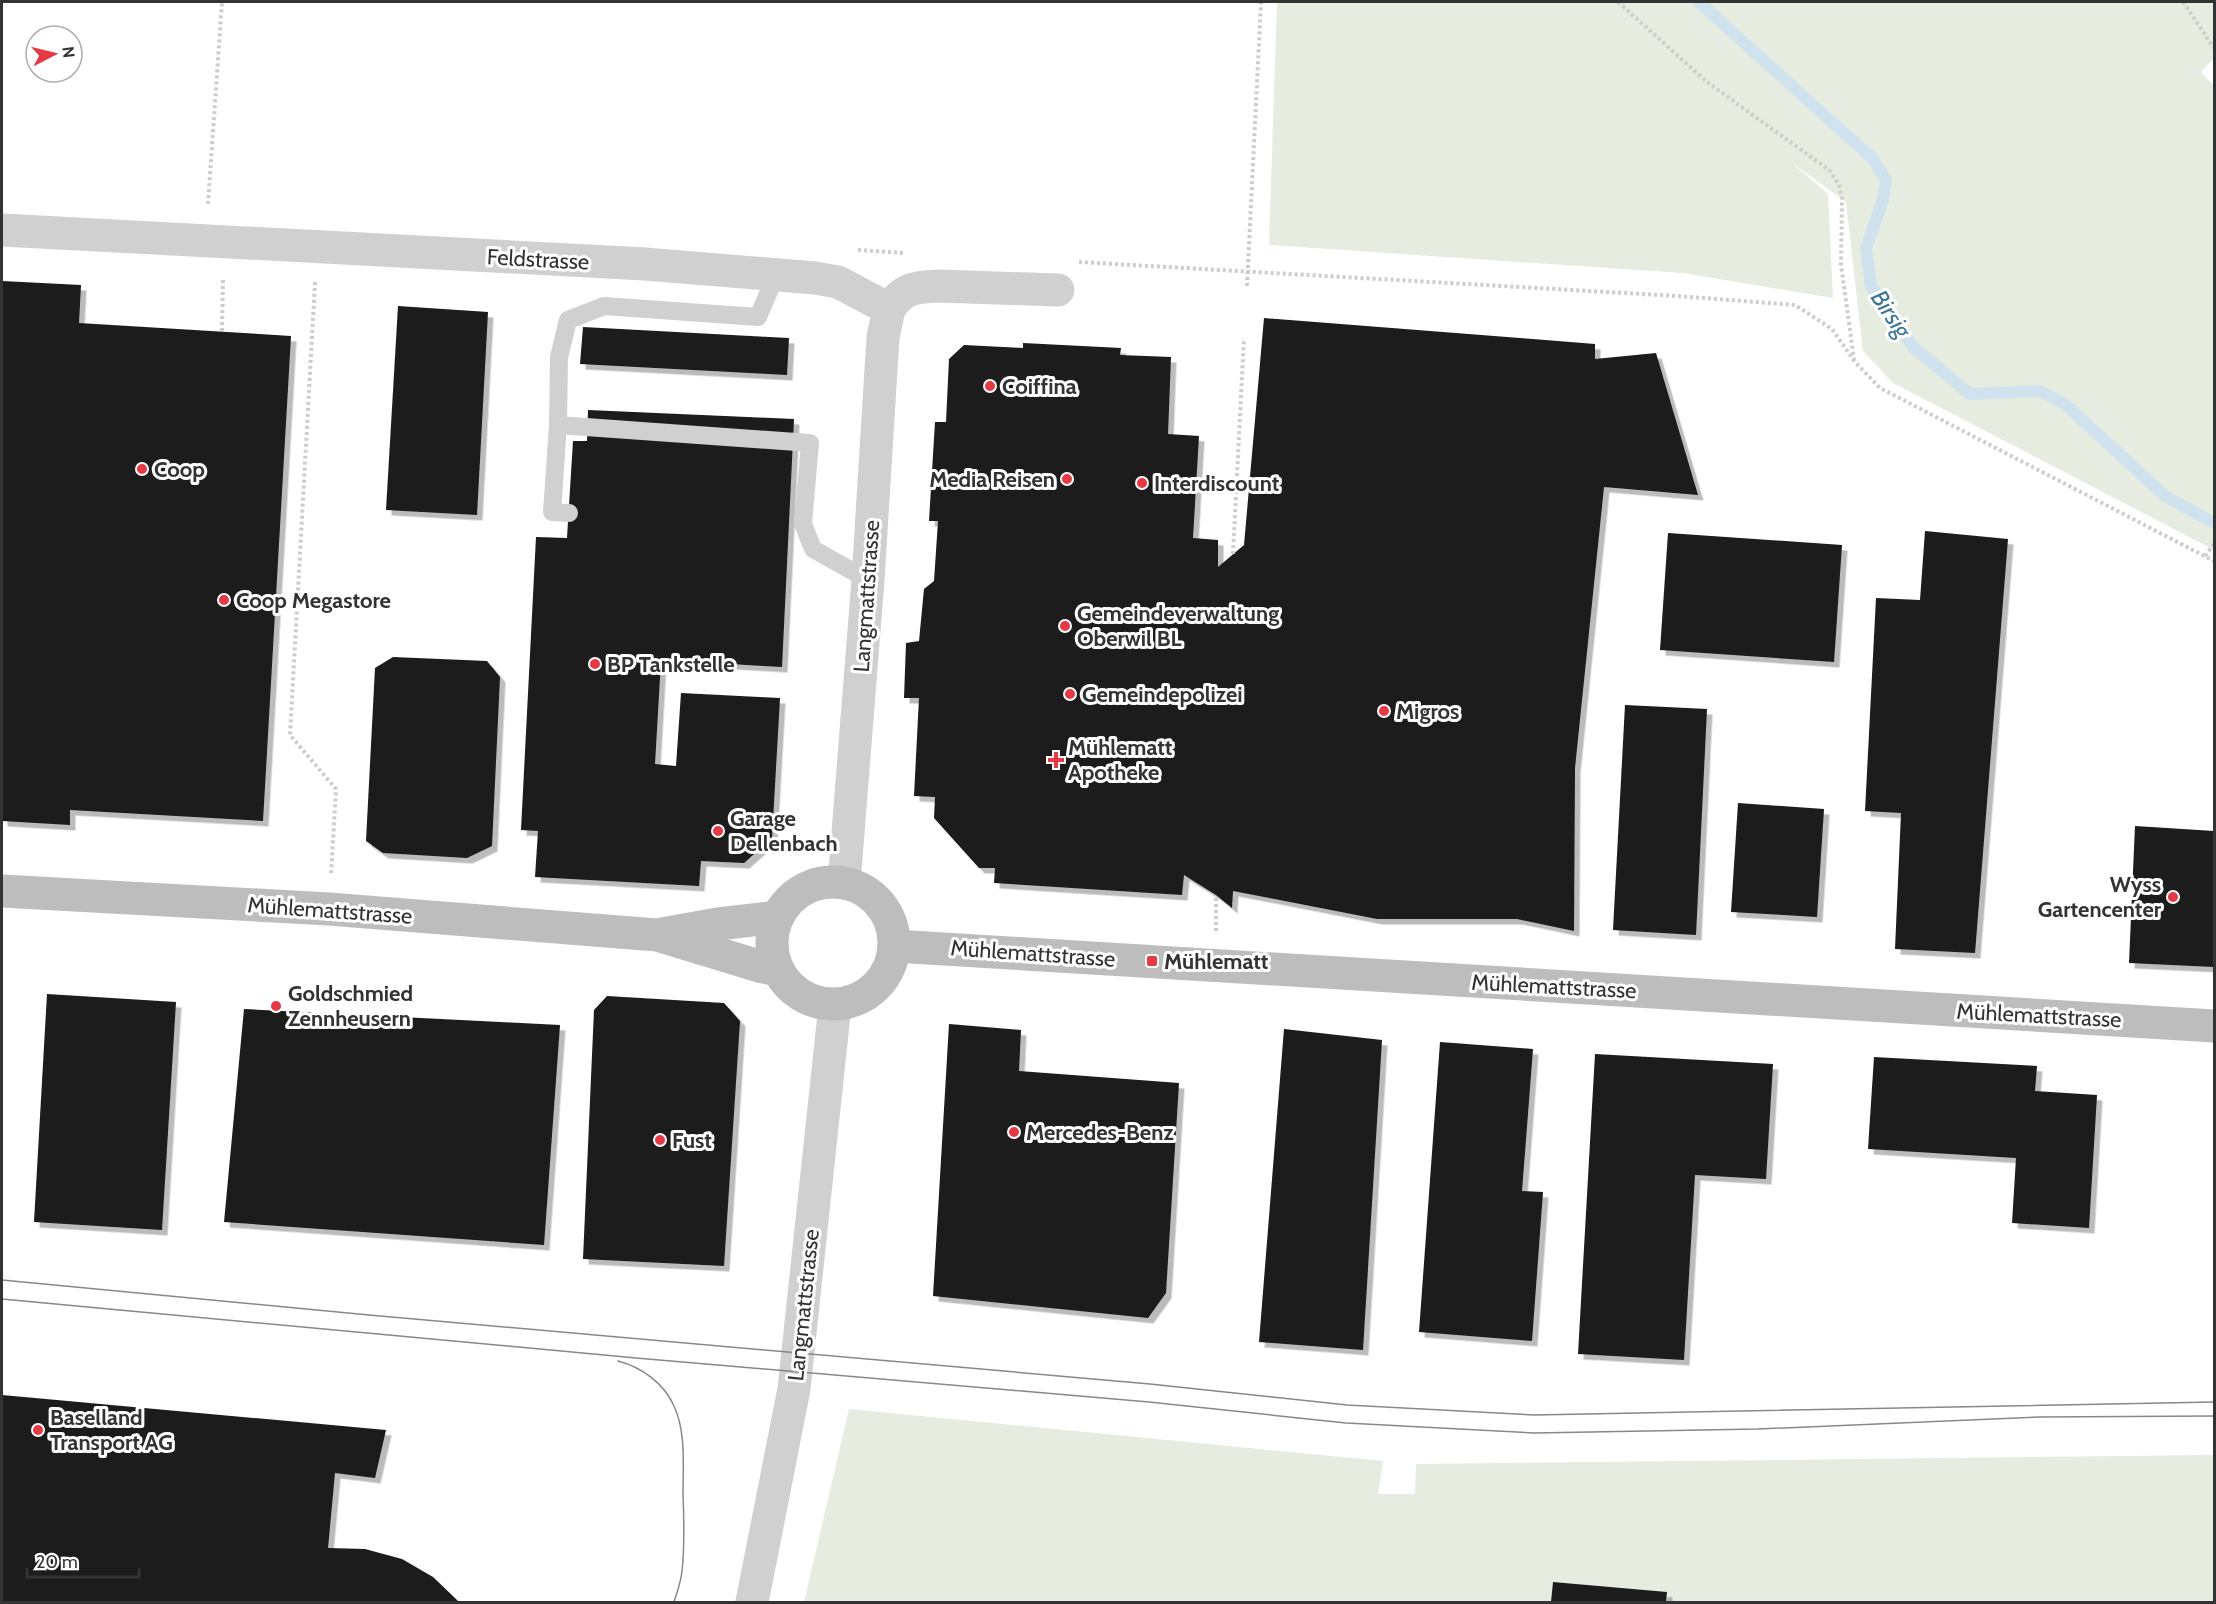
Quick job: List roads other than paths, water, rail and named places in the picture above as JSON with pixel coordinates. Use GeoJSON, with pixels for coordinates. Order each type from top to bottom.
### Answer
{"type":"FeatureCollection","features":[{"type":"Feature","properties":{"kind":"main road"},"geometry":{"type":"LineString","coordinates":[[825,883],[844,883],[861,889],[875,899],[886,912],[893,928],[894,946],[889,968],[876,987],[858,1000],[835,1005],[818,1002],[802,995],[788,984],[778,970],[773,952],[773,934],[778,916],[789,900],[806,889],[825,883]]}},
{"type":"Feature","properties":{"kind":"main road","name":"Mühlemattstrasse"},"geometry":{"type":"LineString","coordinates":[[2,891],[329,909],[657,935],[778,970]]}},
{"type":"Feature","properties":{"kind":"main road","name":"Mühlemattstrasse"},"geometry":{"type":"LineString","coordinates":[[657,935],[778,916]]}},
{"type":"Feature","properties":{"kind":"main road","name":"Mühlemattstrasse"},"geometry":{"type":"LineString","coordinates":[[894,946],[2214,1026]]}},
{"type":"Feature","properties":{"kind":"street","name":"Feldstrasse"},"geometry":{"type":"LineString","coordinates":[[2,231],[645,264],[776,275],[838,282],[889,309]]}},
{"type":"Feature","properties":{"kind":"street"},"geometry":{"type":"LineString","coordinates":[[889,309],[896,298],[907,290],[919,287],[1058,290]]}},
{"type":"Feature","properties":{"kind":"street","name":"Langmattstrasse"},"geometry":{"type":"LineString","coordinates":[[844,883],[868,580],[883,338],[889,309]]}},
{"type":"Feature","properties":{"kind":"street","name":"Langmattstrasse"},"geometry":{"type":"LineString","coordinates":[[752,1602],[795,1389],[835,1005]]}},
{"type":"Feature","properties":{"kind":"lane"},"geometry":{"type":"LineString","coordinates":[[569,513],[552,512],[558,425],[559,357],[568,320],[604,306],[758,317],[776,275]]}},
{"type":"Feature","properties":{"kind":"lane"},"geometry":{"type":"LineString","coordinates":[[558,425],[810,443],[797,524],[813,549],[868,580]]}},
{"type":"Feature","properties":{"kind":"waterway","name":"Birsig"},"geometry":{"type":"LineString","coordinates":[[1699,2],[1873,159],[1886,180],[1883,200],[1866,248],[1871,286],[1913,347],[1970,394],[2040,391],[2066,405],[2165,496],[2214,523]]}},
{"type":"Feature","properties":{"kind":"tram line"},"geometry":{"type":"LineString","coordinates":[[2,1280],[1150,1384],[1347,1405],[1534,1415],[2214,1402]]}},
{"type":"Feature","properties":{"kind":"tram line"},"geometry":{"type":"LineString","coordinates":[[2,1299],[636,1358],[1149,1402],[1346,1423],[1534,1433],[1758,1429],[2040,1417],[2214,1416]]}},
{"type":"Feature","properties":{"kind":"tram line"},"geometry":{"type":"LineString","coordinates":[[618,1361],[635,1367],[658,1383],[670,1398],[678,1416],[682,1437],[684,1552],[681,1579],[674,1602]]}},
{"type":"Feature","properties":{"kind":"place","name":"Coiffina"},"geometry":{"type":"Point","coordinates":[990,386]}},
{"type":"Feature","properties":{"kind":"place","name":"Coop"},"geometry":{"type":"Point","coordinates":[142,469]}},
{"type":"Feature","properties":{"kind":"place","name":"Media Reisen"},"geometry":{"type":"Point","coordinates":[1067,479]}},
{"type":"Feature","properties":{"kind":"place","name":"Interdiscount"},"geometry":{"type":"Point","coordinates":[1142,483]}},
{"type":"Feature","properties":{"kind":"place","name":"Coop Megastore"},"geometry":{"type":"Point","coordinates":[224,600]}},
{"type":"Feature","properties":{"kind":"place","name":"Gemeindeverwaltung Oberwil BL"},"geometry":{"type":"Point","coordinates":[1065,626]}},
{"type":"Feature","properties":{"kind":"place","name":"BP Tankstelle"},"geometry":{"type":"Point","coordinates":[595,664]}},
{"type":"Feature","properties":{"kind":"place","name":"Gemeindepolizei"},"geometry":{"type":"Point","coordinates":[1070,694]}},
{"type":"Feature","properties":{"kind":"place","name":"Migros"},"geometry":{"type":"Point","coordinates":[1384,711]}},
{"type":"Feature","properties":{"kind":"place","name":"Mühlematt Apotheke"},"geometry":{"type":"Point","coordinates":[1056,760]}},
{"type":"Feature","properties":{"kind":"place","name":"Garage Dellenbach"},"geometry":{"type":"Point","coordinates":[718,831]}},
{"type":"Feature","properties":{"kind":"place","name":"Wyss Gartencenter"},"geometry":{"type":"Point","coordinates":[2173,897]}},
{"type":"Feature","properties":{"kind":"place","name":"Mühlematt"},"geometry":{"type":"Point","coordinates":[1152,961]}},
{"type":"Feature","properties":{"kind":"place","name":"Goldschmied Zennheusern"},"geometry":{"type":"Point","coordinates":[276,1006]}},
{"type":"Feature","properties":{"kind":"place","name":"Mercedes-Benz"},"geometry":{"type":"Point","coordinates":[1014,1132]}},
{"type":"Feature","properties":{"kind":"place","name":"Fust"},"geometry":{"type":"Point","coordinates":[660,1140]}},
{"type":"Feature","properties":{"kind":"place","name":"Baselland Transport AG"},"geometry":{"type":"Point","coordinates":[38,1430]}}]}
